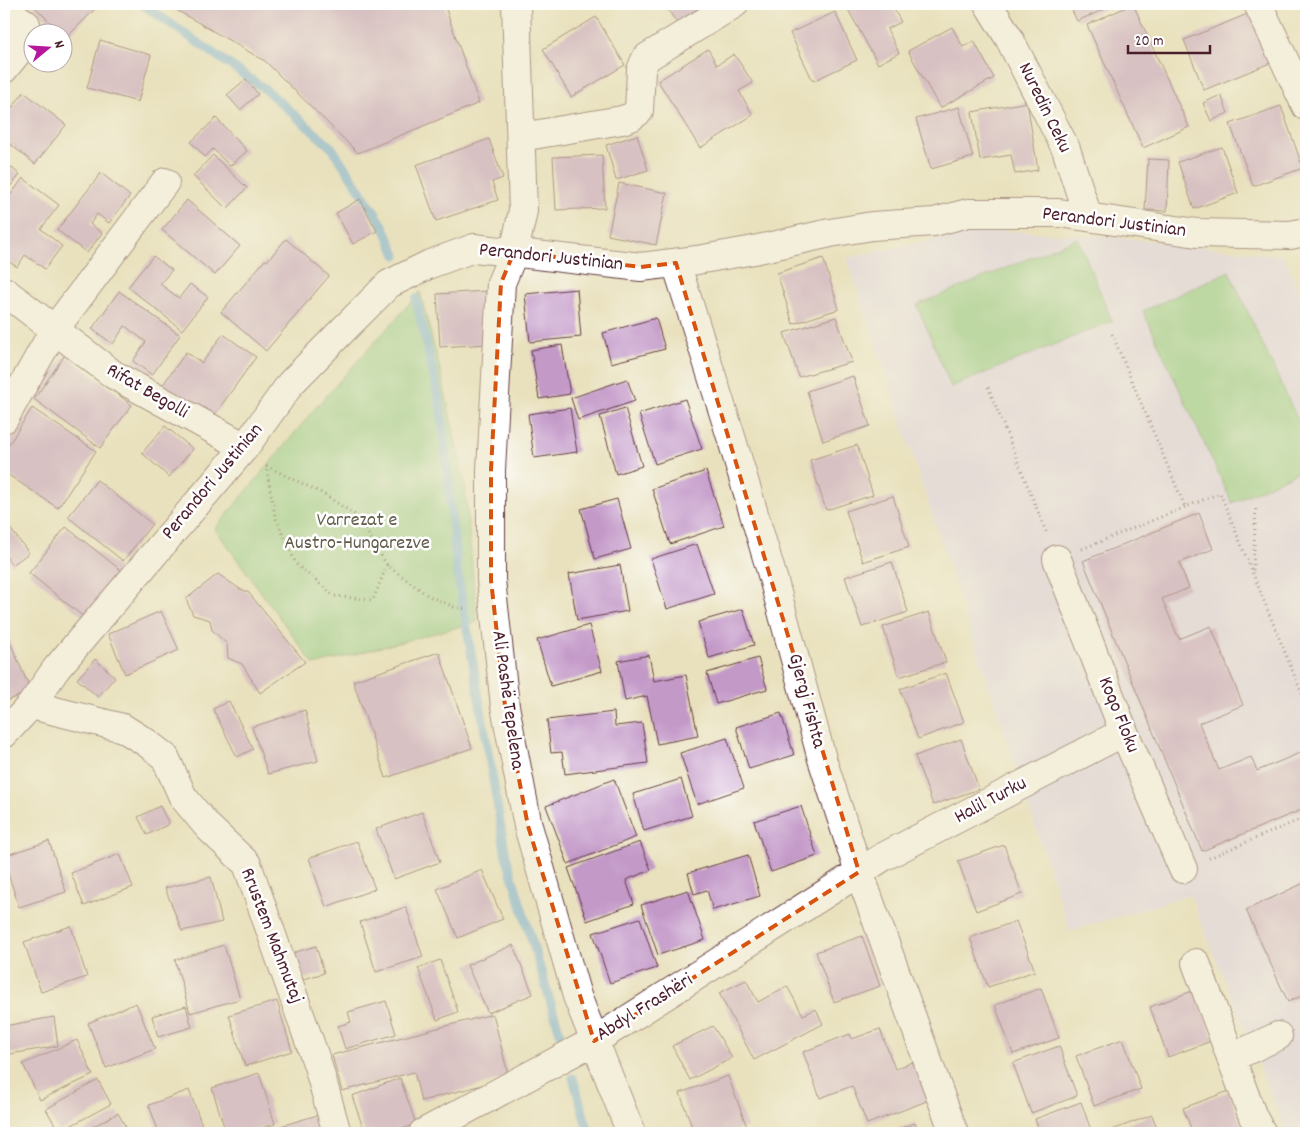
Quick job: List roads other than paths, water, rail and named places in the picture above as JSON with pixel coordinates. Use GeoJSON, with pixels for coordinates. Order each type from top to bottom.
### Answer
{"type":"FeatureCollection","features":[{"type":"Feature","properties":{"kind":"street","name":"Ali Pashë Tepelena"},"geometry":{"type":"LineString","coordinates":[[516,4],[523,211],[514,252],[501,283],[491,470],[492,587],[505,706],[528,826],[577,996],[631,1133]]}},
{"type":"Feature","properties":{"kind":"street"},"geometry":{"type":"LineString","coordinates":[[521,137],[631,118],[639,111],[641,70],[646,58],[734,4]]}},
{"type":"Feature","properties":{"kind":"street","name":"Nuredin Ceku"},"geometry":{"type":"LineString","coordinates":[[988,4],[1009,38],[1066,149],[1088,217]]}},
{"type":"Feature","properties":{"kind":"street"},"geometry":{"type":"LineString","coordinates":[[1258,4],[1306,106]]}},
{"type":"Feature","properties":{"kind":"street"},"geometry":{"type":"LineString","coordinates":[[4,9],[26,24],[17,53],[4,68]]}},
{"type":"Feature","properties":{"kind":"street"},"geometry":{"type":"LineString","coordinates":[[4,420],[54,330],[165,182]]}},
{"type":"Feature","properties":{"kind":"street","name":"Perandori Justinian"},"geometry":{"type":"LineString","coordinates":[[4,734],[31,705],[56,669],[245,447],[291,383],[389,284],[430,264],[474,248],[641,267],[754,250],[864,227],[934,222],[968,213],[1058,213],[1197,233],[1290,234],[1306,232]]}},
{"type":"Feature","properties":{"kind":"street","name":"Gjergj Fishta"},"geometry":{"type":"LineString","coordinates":[[676,262],[773,578],[822,759],[859,872],[954,1133]]}},
{"type":"Feature","properties":{"kind":"street","name":"Rifat Begolli"},"geometry":{"type":"LineString","coordinates":[[4,291],[114,375],[245,447]]}},
{"type":"Feature","properties":{"kind":"street","name":"Koqo Floku"},"geometry":{"type":"LineString","coordinates":[[1057,559],[1124,732],[1183,869]]}},
{"type":"Feature","properties":{"kind":"street","name":"Rrustem Mahmutaj"},"geometry":{"type":"LineString","coordinates":[[31,705],[123,728],[147,743],[165,757],[183,797],[208,827],[247,864],[318,1066],[337,1133]]}},
{"type":"Feature","properties":{"kind":"street","name":"Halil Turku"},"geometry":{"type":"LineString","coordinates":[[859,872],[1124,732]]}},
{"type":"Feature","properties":{"kind":"street","name":"Abdyl Frashëri"},"geometry":{"type":"LineString","coordinates":[[423,1133],[594,1041],[859,872]]}},
{"type":"Feature","properties":{"kind":"street"},"geometry":{"type":"LineString","coordinates":[[1196,963],[1253,1117],[1262,1133]]}},
{"type":"Feature","properties":{"kind":"street"},"geometry":{"type":"LineString","coordinates":[[1231,1058],[1278,1036]]}},
{"type":"Feature","properties":{"kind":"waterway"},"geometry":{"type":"LineString","coordinates":[[142,4],[265,89],[332,148],[383,225],[396,255]]}},
{"type":"Feature","properties":{"kind":"waterway"},"geometry":{"type":"LineString","coordinates":[[416,299],[441,408],[457,570],[506,856],[560,1033]]}},
{"type":"Feature","properties":{"kind":"waterway"},"geometry":{"type":"LineString","coordinates":[[573,1078],[589,1133]]}},
{"type":"Feature","properties":{"kind":"park label","name":"Varrezat e Austro-Hungarezve"},"geometry":{"type":"Point","coordinates":[357,532]}}]}
